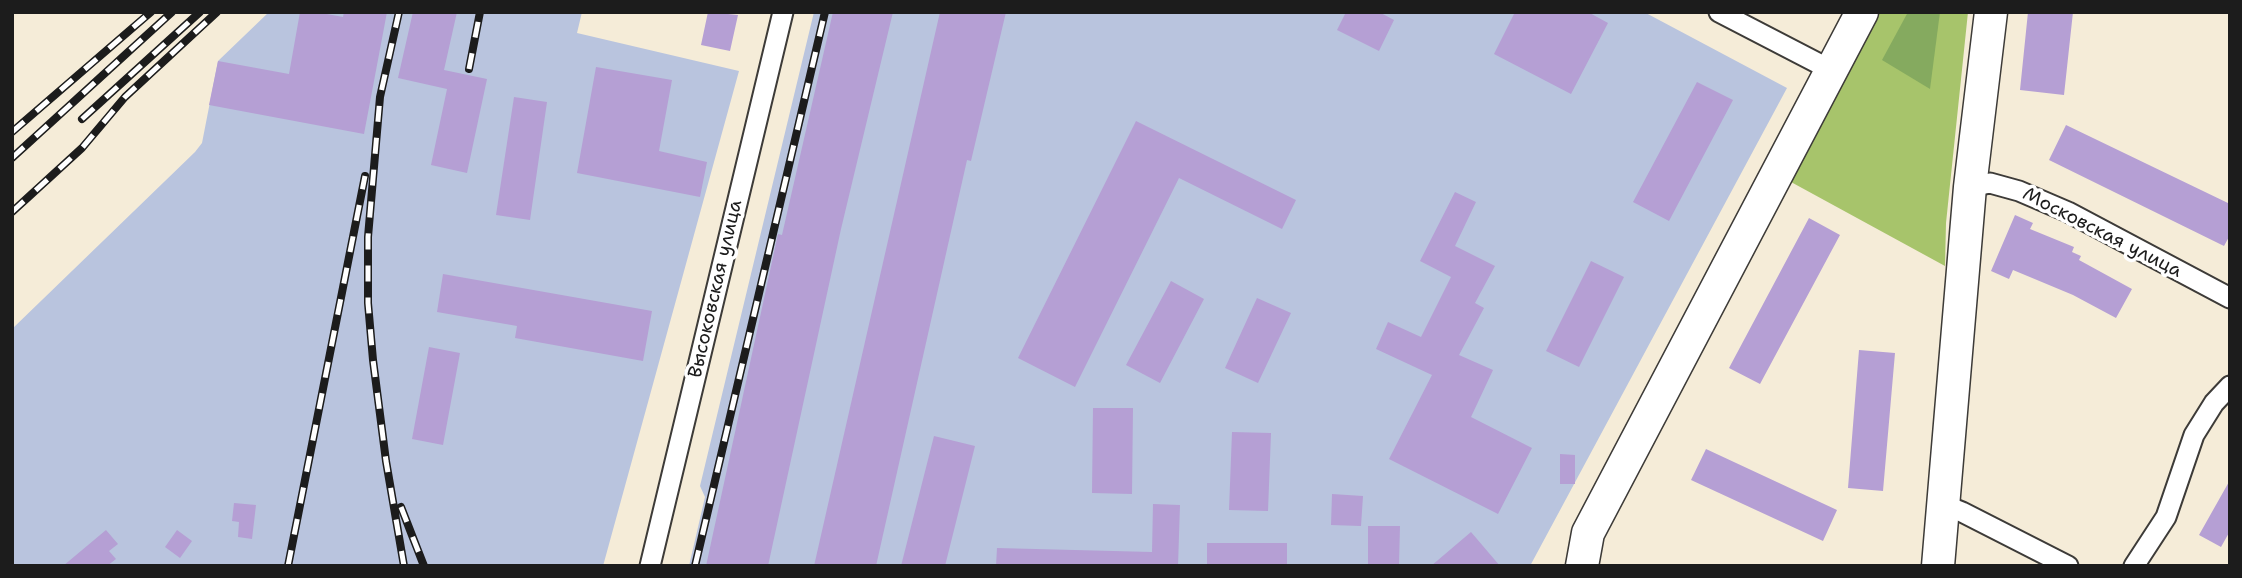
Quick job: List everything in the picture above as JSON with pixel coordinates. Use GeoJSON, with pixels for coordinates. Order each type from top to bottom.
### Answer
{"type":"FeatureCollection","features":[{"type":"Feature","properties":{"kind":"highway"},"geometry":{"type":"LineString","coordinates":[[1582,566],[1588,533],[1594,521],[1861,12]]}},
{"type":"Feature","properties":{"kind":"highway"},"geometry":{"type":"LineString","coordinates":[[1938,566],[1970,187],[1991,12]]}},
{"type":"Feature","properties":{"kind":"street","name":"Высоковская улица"},"geometry":{"type":"LineString","coordinates":[[650,566],[782,12]]}},
{"type":"Feature","properties":{"kind":"street"},"geometry":{"type":"LineString","coordinates":[[1719,12],[1831,70]]}},
{"type":"Feature","properties":{"kind":"street","name":"Московская улица"},"geometry":{"type":"LineString","coordinates":[[1970,187],[1990,183],[2019,191],[2068,212],[2230,298]]}},
{"type":"Feature","properties":{"kind":"street"},"geometry":{"type":"LineString","coordinates":[[2134,566],[2166,517],[2194,435],[2214,403],[2230,386]]}},
{"type":"Feature","properties":{"kind":"street"},"geometry":{"type":"LineString","coordinates":[[1942,509],[1952,508],[1962,512],[2068,566]]}},
{"type":"Feature","properties":{"kind":"shaded area"},"geometry":{"type":"Polygon","coordinates":[[[269,12],[582,12],[577,33],[739,71],[603,566],[12,566],[12,329],[195,152],[202,143],[218,61],[269,12]]]}},
{"type":"Feature","properties":{"kind":"shaded area"},"geometry":{"type":"Polygon","coordinates":[[[814,12],[1644,12],[1787,88],[1530,566],[689,566],[705,497],[700,486],[814,12]]]}},
{"type":"Feature","properties":{"kind":"green space"},"geometry":{"type":"Polygon","coordinates":[[[1880,12],[1968,12],[1946,223],[1945,266],[1791,182],[1880,12]]]}},
{"type":"Feature","properties":{"kind":"green space"},"geometry":{"type":"Polygon","coordinates":[[[1908,12],[1940,12],[1930,89],[1882,60],[1908,12]]]}},
{"type":"Feature","properties":{"kind":"building"},"geometry":{"type":"Polygon","coordinates":[[[300,12],[343,17],[344,12],[387,12],[364,134],[209,105],[218,61],[289,74],[300,12]]]}},
{"type":"Feature","properties":{"kind":"building"},"geometry":{"type":"Polygon","coordinates":[[[413,12],[457,12],[444,70],[487,79],[467,173],[431,165],[447,89],[398,78],[413,12]]]}},
{"type":"Feature","properties":{"kind":"building"},"geometry":{"type":"Polygon","coordinates":[[[708,12],[738,15],[730,51],[701,45],[708,12]]]}},
{"type":"Feature","properties":{"kind":"building"},"geometry":{"type":"Polygon","coordinates":[[[833,12],[893,12],[841,229],[768,566],[706,566],[778,234],[782,235],[833,12]]]}},
{"type":"Feature","properties":{"kind":"building"},"geometry":{"type":"Polygon","coordinates":[[[940,12],[1006,12],[971,161],[967,160],[876,566],[814,566],[940,12]]]}},
{"type":"Feature","properties":{"kind":"building"},"geometry":{"type":"Polygon","coordinates":[[[1346,12],[1379,12],[1394,20],[1379,51],[1337,30],[1346,12]]]}},
{"type":"Feature","properties":{"kind":"building"},"geometry":{"type":"Polygon","coordinates":[[[1515,12],[1588,12],[1608,23],[1571,94],[1494,54],[1515,12]]]}},
{"type":"Feature","properties":{"kind":"building"},"geometry":{"type":"Polygon","coordinates":[[[2028,12],[2073,12],[2064,95],[2020,90],[2028,12]]]}},
{"type":"Feature","properties":{"kind":"building"},"geometry":{"type":"Polygon","coordinates":[[[596,67],[672,80],[659,151],[707,162],[700,197],[577,173],[596,67]]]}},
{"type":"Feature","properties":{"kind":"building"},"geometry":{"type":"Polygon","coordinates":[[[1697,82],[1733,100],[1669,221],[1633,202],[1697,82]]]}},
{"type":"Feature","properties":{"kind":"building"},"geometry":{"type":"Polygon","coordinates":[[[514,97],[547,102],[530,220],[496,215],[514,97]]]}},
{"type":"Feature","properties":{"kind":"building"},"geometry":{"type":"Polygon","coordinates":[[[1136,121],[1296,200],[1282,229],[1179,178],[1075,387],[1018,358],[1136,121]]]}},
{"type":"Feature","properties":{"kind":"building"},"geometry":{"type":"Polygon","coordinates":[[[2066,125],[2230,204],[2230,235],[2224,246],[2049,160],[2066,125]]]}},
{"type":"Feature","properties":{"kind":"building"},"geometry":{"type":"Polygon","coordinates":[[[1455,192],[1476,202],[1455,246],[1495,266],[1475,303],[1484,308],[1459,355],[1493,370],[1471,417],[1532,448],[1498,514],[1389,459],[1432,375],[1376,349],[1388,322],[1421,337],[1451,277],[1420,261],[1455,192]]]}},
{"type":"Feature","properties":{"kind":"building"},"geometry":{"type":"Polygon","coordinates":[[[2015,215],[2033,223],[2030,229],[2074,247],[2072,252],[2081,256],[2079,260],[2132,289],[2116,318],[2073,295],[2013,270],[2009,279],[1991,271],[2015,215]]]}},
{"type":"Feature","properties":{"kind":"building"},"geometry":{"type":"Polygon","coordinates":[[[1809,218],[1840,235],[1760,384],[1729,368],[1809,218]]]}},
{"type":"Feature","properties":{"kind":"building"},"geometry":{"type":"Polygon","coordinates":[[[1591,261],[1624,277],[1579,367],[1546,351],[1591,261]]]}},
{"type":"Feature","properties":{"kind":"building"},"geometry":{"type":"Polygon","coordinates":[[[443,274],[652,311],[643,361],[515,338],[517,326],[437,312],[443,274]]]}},
{"type":"Feature","properties":{"kind":"building"},"geometry":{"type":"Polygon","coordinates":[[[1171,281],[1204,299],[1160,383],[1126,365],[1171,281]]]}},
{"type":"Feature","properties":{"kind":"building"},"geometry":{"type":"Polygon","coordinates":[[[1257,298],[1291,313],[1258,383],[1225,368],[1257,298]]]}},
{"type":"Feature","properties":{"kind":"building"},"geometry":{"type":"Polygon","coordinates":[[[429,347],[460,353],[443,445],[412,439],[429,347]]]}},
{"type":"Feature","properties":{"kind":"building"},"geometry":{"type":"Polygon","coordinates":[[[1859,350],[1895,353],[1883,491],[1848,488],[1859,350]]]}},
{"type":"Feature","properties":{"kind":"building"},"geometry":{"type":"Polygon","coordinates":[[[1093,408],[1133,408],[1132,494],[1092,493],[1093,408]]]}},
{"type":"Feature","properties":{"kind":"building"},"geometry":{"type":"Polygon","coordinates":[[[1232,432],[1271,433],[1268,511],[1229,510],[1232,432]]]}},
{"type":"Feature","properties":{"kind":"building"},"geometry":{"type":"Polygon","coordinates":[[[934,436],[975,446],[945,566],[901,566],[934,436]]]}},
{"type":"Feature","properties":{"kind":"building"},"geometry":{"type":"Polygon","coordinates":[[[1706,449],[1837,510],[1823,541],[1691,480],[1706,449]]]}},
{"type":"Feature","properties":{"kind":"building"},"geometry":{"type":"Polygon","coordinates":[[[1560,454],[1575,455],[1575,484],[1560,484],[1560,454]]]}},
{"type":"Feature","properties":{"kind":"building"},"geometry":{"type":"Polygon","coordinates":[[[2230,480],[2230,531],[2221,547],[2199,535],[2230,480]]]}},
{"type":"Feature","properties":{"kind":"building"},"geometry":{"type":"Polygon","coordinates":[[[1332,494],[1363,496],[1361,526],[1331,525],[1332,494]]]}},
{"type":"Feature","properties":{"kind":"building"},"geometry":{"type":"Polygon","coordinates":[[[234,503],[256,505],[252,539],[238,537],[239,522],[232,521],[234,503]]]}},
{"type":"Feature","properties":{"kind":"building"},"geometry":{"type":"Polygon","coordinates":[[[1153,504],[1180,505],[1178,566],[996,566],[997,548],[1152,552],[1153,504]]]}},
{"type":"Feature","properties":{"kind":"building"},"geometry":{"type":"Polygon","coordinates":[[[1368,526],[1400,526],[1399,565],[1368,564],[1368,526]]]}},
{"type":"Feature","properties":{"kind":"building"},"geometry":{"type":"Polygon","coordinates":[[[106,530],[118,544],[109,551],[116,559],[107,566],[63,566],[106,530]]]}},
{"type":"Feature","properties":{"kind":"building"},"geometry":{"type":"Polygon","coordinates":[[[177,530],[192,541],[180,558],[165,547],[177,530]]]}},
{"type":"Feature","properties":{"kind":"building"},"geometry":{"type":"Polygon","coordinates":[[[1471,532],[1500,566],[1431,566],[1471,532]]]}},
{"type":"Feature","properties":{"kind":"building"},"geometry":{"type":"Polygon","coordinates":[[[1207,543],[1287,543],[1287,566],[1207,566],[1207,543]]]}},
{"type":"Feature","properties":{"kind":"railway"},"geometry":{"type":"LineString","coordinates":[[12,132],[151,12]]}},
{"type":"Feature","properties":{"kind":"railway"},"geometry":{"type":"LineString","coordinates":[[12,158],[172,12]]}},
{"type":"Feature","properties":{"kind":"railway"},"geometry":{"type":"LineString","coordinates":[[82,119],[200,12]]}},
{"type":"Feature","properties":{"kind":"railway"},"geometry":{"type":"LineString","coordinates":[[12,212],[82,148],[125,97],[217,12]]}},
{"type":"Feature","properties":{"kind":"railway"},"geometry":{"type":"LineString","coordinates":[[399,12],[380,97],[368,237],[368,303],[386,461],[404,566]]}},
{"type":"Feature","properties":{"kind":"railway"},"geometry":{"type":"LineString","coordinates":[[469,69],[480,12]]}},
{"type":"Feature","properties":{"kind":"railway"},"geometry":{"type":"LineString","coordinates":[[695,566],[825,12]]}},
{"type":"Feature","properties":{"kind":"railway"},"geometry":{"type":"LineString","coordinates":[[288,566],[365,176]]}},
{"type":"Feature","properties":{"kind":"railway"},"geometry":{"type":"LineString","coordinates":[[401,507],[424,566]]}}]}
